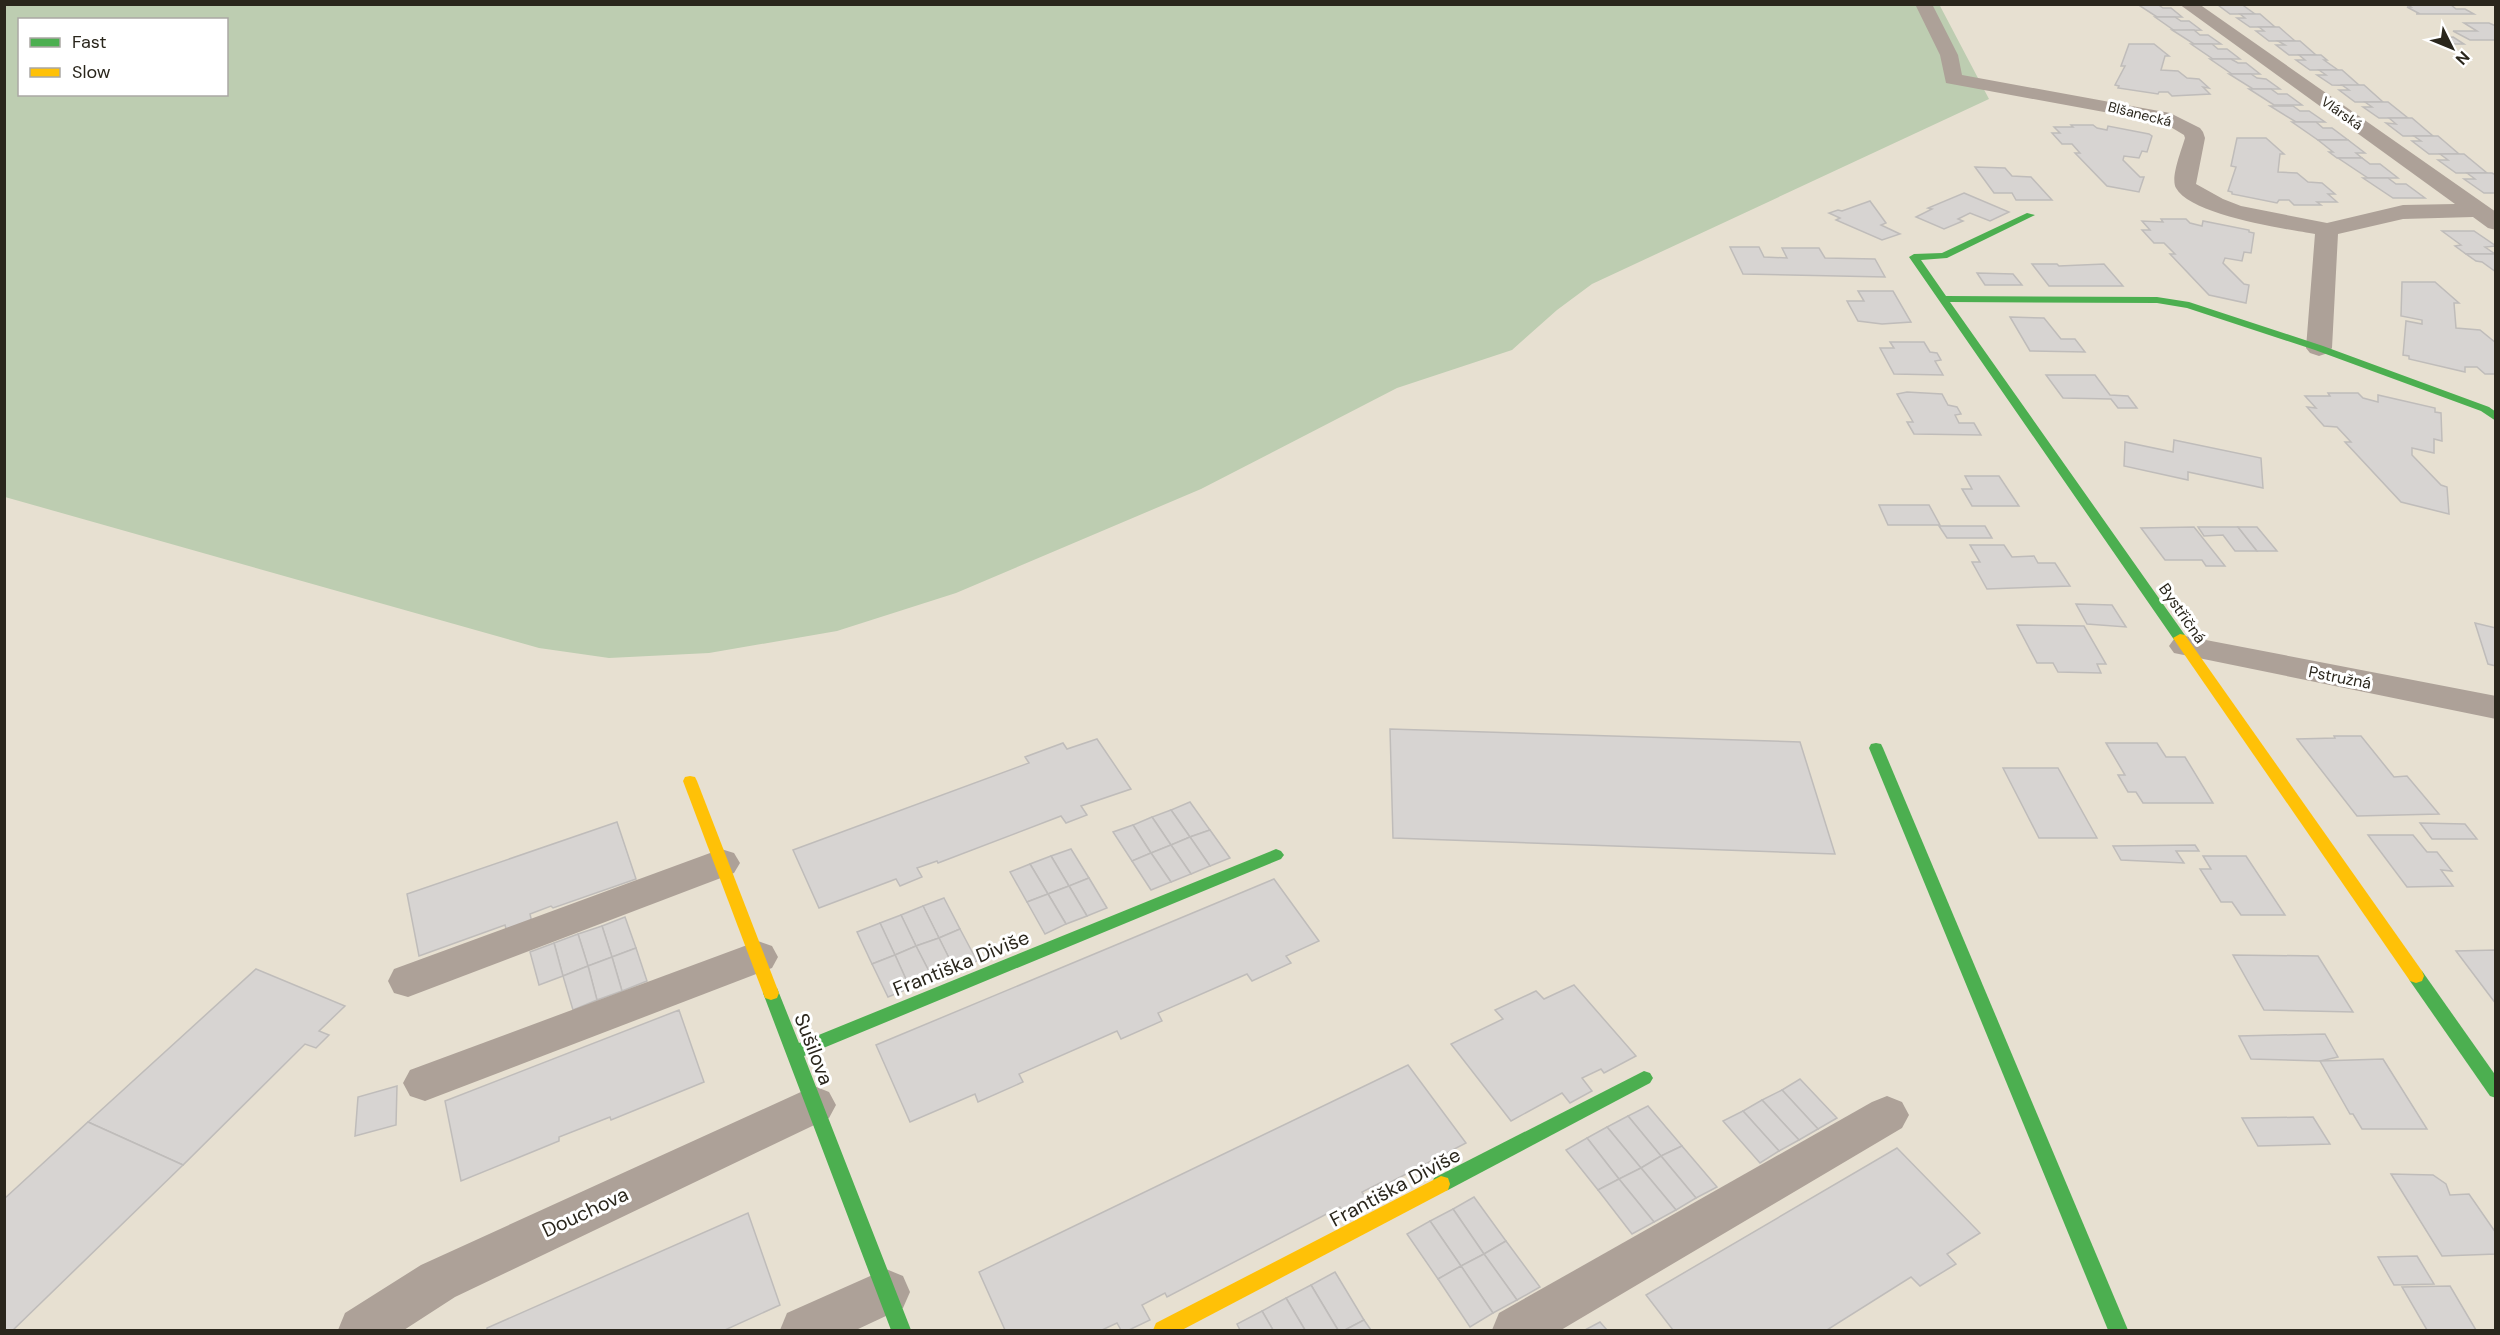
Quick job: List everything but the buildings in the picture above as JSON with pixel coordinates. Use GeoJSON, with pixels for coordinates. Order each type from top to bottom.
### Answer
{"type":"FeatureCollection","features":[{"type":"Feature","properties":{"kind":"street","name":"Blšanecká"},"geometry":{"type":"LineString","coordinates":[[1923,4],[1949,55],[1953,79],[2125,109],[2170,119],[2193,132],[2195,138],[2185,176],[2185,186],[2196,196],[2246,212],[2327,230],[2403,212],[2486,216]]}},
{"type":"Feature","properties":{"kind":"street","name":"Vlárská"},"geometry":{"type":"LineString","coordinates":[[2187,4],[2486,216]]}},
{"type":"Feature","properties":{"kind":"street","name":"Bystřičná"},"geometry":{"type":"LineString","coordinates":[[2030,215],[1944,256],[1914,257],[2496,1091]]}},
{"type":"Feature","properties":{"kind":"street"},"geometry":{"type":"LineString","coordinates":[[2319,348],[2327,230]]}},
{"type":"Feature","properties":{"kind":"street"},"geometry":{"type":"LineString","coordinates":[[1943,299],[2157,300],[2189,304],[2319,348],[2485,409],[2496,418]]}},
{"type":"Feature","properties":{"kind":"street","name":"Pstružná"},"geometry":{"type":"LineString","coordinates":[[2185,646],[2496,708]]}},
{"type":"Feature","properties":{"kind":"street"},"geometry":{"type":"LineString","coordinates":[[1876,748],[2118,1330]]}},
{"type":"Feature","properties":{"kind":"street","name":"Sušilova"},"geometry":{"type":"LineString","coordinates":[[690,781],[893,1311]]}},
{"type":"Feature","properties":{"kind":"street","name":"Františka Diviše"},"geometry":{"type":"LineString","coordinates":[[794,1053],[1276,855]]}},
{"type":"Feature","properties":{"kind":"street"},"geometry":{"type":"LineString","coordinates":[[408,981],[722,863]]}},
{"type":"Feature","properties":{"kind":"street"},"geometry":{"type":"LineString","coordinates":[[425,1083],[758,957]]}},
{"type":"Feature","properties":{"kind":"street","name":"Františka Diviše"},"geometry":{"type":"LineString","coordinates":[[1163,1330],[1644,1078]]}},
{"type":"Feature","properties":{"kind":"street","name":"Douchova"},"geometry":{"type":"LineString","coordinates":[[362,1330],[438,1281],[814,1105]]}},
{"type":"Feature","properties":{"kind":"street"},"geometry":{"type":"LineString","coordinates":[[1516,1330],[1887,1115]]}},
{"type":"Feature","properties":{"kind":"street"},"geometry":{"type":"LineString","coordinates":[[804,1330],[893,1311]]}},
{"type":"Feature","properties":{"kind":"green space"},"geometry":{"type":"Polygon","coordinates":[[[1939,4],[1989,99],[1592,284],[1557,310],[1512,350],[1397,388],[1201,489],[956,593],[837,631],[709,653],[609,658],[539,648],[5,497],[4,5],[1939,4]]]}},
{"type":"Feature","properties":{"kind":"traffic: fast"},"geometry":{"type":"LineString","coordinates":[[2030,215],[1944,256],[1914,257],[2180,638]]}},
{"type":"Feature","properties":{"kind":"traffic: fast"},"geometry":{"type":"LineString","coordinates":[[1943,299],[2157,300],[2189,305],[2319,348],[2485,409],[2496,418]]}},
{"type":"Feature","properties":{"kind":"traffic: fast"},"geometry":{"type":"LineString","coordinates":[[1876,748],[2118,1330]]}},
{"type":"Feature","properties":{"kind":"traffic: fast"},"geometry":{"type":"LineString","coordinates":[[794,1053],[1276,855]]}},
{"type":"Feature","properties":{"kind":"traffic: fast"},"geometry":{"type":"LineString","coordinates":[[2416,976],[2496,1091]]}},
{"type":"Feature","properties":{"kind":"traffic: fast"},"geometry":{"type":"LineString","coordinates":[[771,993],[901,1330]]}},
{"type":"Feature","properties":{"kind":"traffic: fast"},"geometry":{"type":"LineString","coordinates":[[1441,1184],[1644,1078]]}},
{"type":"Feature","properties":{"kind":"traffic: slow"},"geometry":{"type":"LineString","coordinates":[[2180,638],[2416,976]]}},
{"type":"Feature","properties":{"kind":"traffic: slow"},"geometry":{"type":"LineString","coordinates":[[690,781],[771,993]]}},
{"type":"Feature","properties":{"kind":"traffic: slow"},"geometry":{"type":"LineString","coordinates":[[1163,1330],[1441,1184]]}}]}
